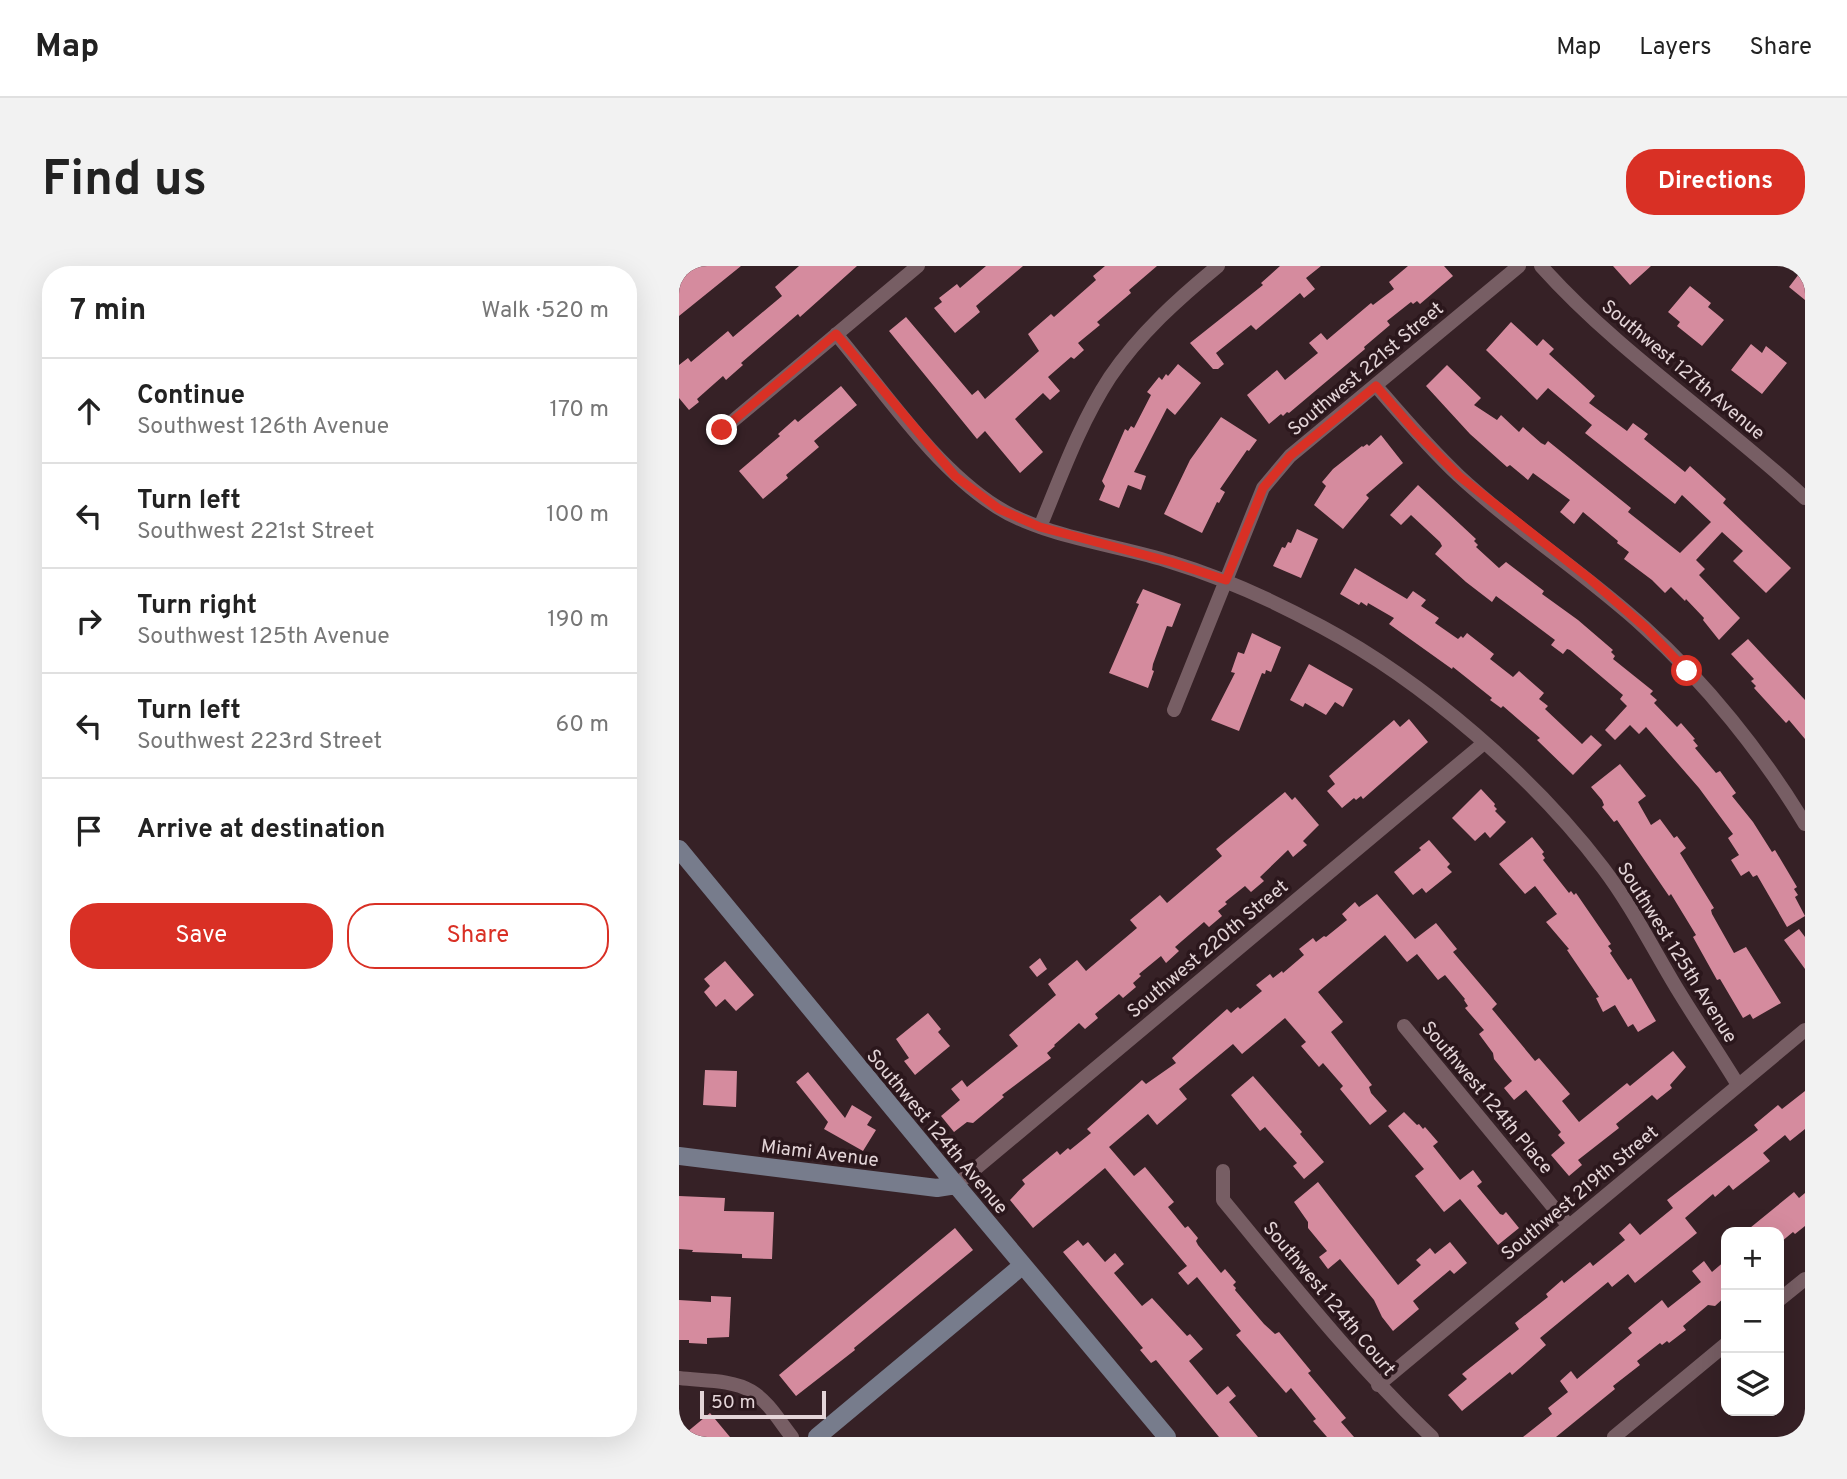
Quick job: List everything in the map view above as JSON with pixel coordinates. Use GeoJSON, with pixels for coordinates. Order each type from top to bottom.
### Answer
{"type":"FeatureCollection","features":[{"type":"Feature","properties":{"kind":"street"},"geometry":{"type":"LineString","coordinates":[[722,430],[918,266]]}},
{"type":"Feature","properties":{"kind":"street"},"geometry":{"type":"LineString","coordinates":[[1040,527],[1079,432],[1111,376],[1148,330],[1218,266]]}},
{"type":"Feature","properties":{"kind":"street","name":"Southwest 221st Street"},"geometry":{"type":"LineString","coordinates":[[1174,709],[1263,488],[1290,456],[1519,266]]}},
{"type":"Feature","properties":{"kind":"street","name":"Southwest 127th Avenue"},"geometry":{"type":"LineString","coordinates":[[1541,266],[1588,316],[1615,340],[1748,446],[1805,498]]}},
{"type":"Feature","properties":{"kind":"street","name":"Southwest 125th Avenue"},"geometry":{"type":"LineString","coordinates":[[836,334],[955,476],[999,509],[1040,527],[1171,562],[1226,580],[1323,627],[1389,668],[1484,743],[1542,798],[1578,836],[1604,869],[1639,920],[1675,986],[1738,1085]]}},
{"type":"Feature","properties":{"kind":"street"},"geometry":{"type":"LineString","coordinates":[[1376,386],[1459,476],[1590,579],[1646,628],[1735,725],[1773,775],[1805,824]]}},
{"type":"Feature","properties":{"kind":"street","name":"Southwest 220th Street"},"geometry":{"type":"LineString","coordinates":[[956,1185],[1484,743]]}},
{"type":"Feature","properties":{"kind":"street","name":"Southwest 124th Avenue"},"geometry":{"type":"LineString","coordinates":[[679,849],[1167,1437]]}},
{"type":"Feature","properties":{"kind":"street","name":"Southwest 124th Place"},"geometry":{"type":"LineString","coordinates":[[1404,1026],[1568,1225]]}},
{"type":"Feature","properties":{"kind":"street","name":"Southwest 219th Street"},"geometry":{"type":"LineString","coordinates":[[1378,1385],[1805,1030]]}},
{"type":"Feature","properties":{"kind":"street","name":"Miami Avenue"},"geometry":{"type":"LineString","coordinates":[[679,1156],[937,1188],[956,1185]]}},
{"type":"Feature","properties":{"kind":"street","name":"Southwest 124th Court"},"geometry":{"type":"LineString","coordinates":[[1223,1171],[1223,1200],[1378,1385],[1432,1437]]}},
{"type":"Feature","properties":{"kind":"street"},"geometry":{"type":"LineString","coordinates":[[817,1437],[1023,1265]]}},
{"type":"Feature","properties":{"kind":"street"},"geometry":{"type":"LineString","coordinates":[[1784,1296],[1805,1279]]}},
{"type":"Feature","properties":{"kind":"street"},"geometry":{"type":"LineString","coordinates":[[1614,1437],[1721,1348]]}},
{"type":"Feature","properties":{"kind":"street"},"geometry":{"type":"LineString","coordinates":[[679,1378],[729,1384],[751,1391],[792,1437]]}},
{"type":"Feature","properties":{"kind":"path"},"geometry":{"type":"LineString","coordinates":[[1569,1201],[1572,1192]]}},
{"type":"Feature","properties":{"kind":"path"},"geometry":{"type":"LineString","coordinates":[[1536,1221],[1545,1221]]}},
{"type":"Feature","properties":{"kind":"building"},"geometry":{"type":"Polygon","coordinates":[[[679,266],[741,266],[679,316],[679,266]]]}},
{"type":"Feature","properties":{"kind":"building"},"geometry":{"type":"Polygon","coordinates":[[[799,266],[857,266],[800,317],[798,314],[741,363],[743,365],[726,380],[723,376],[697,399],[699,402],[689,410],[679,398],[679,365],[688,358],[691,362],[728,331],[733,337],[782,296],[775,287],[799,266]]]}},
{"type":"Feature","properties":{"kind":"building"},"geometry":{"type":"Polygon","coordinates":[[[986,266],[1023,266],[976,306],[980,312],[955,333],[934,308],[942,302],[939,298],[957,284],[960,288],[986,266]]]}},
{"type":"Feature","properties":{"kind":"building"},"geometry":{"type":"Polygon","coordinates":[[[1105,266],[1157,266],[1097,322],[1100,325],[1078,343],[1084,350],[1074,359],[1071,357],[1048,377],[1060,391],[1050,400],[1043,393],[1015,419],[1043,452],[1020,473],[985,431],[977,439],[889,331],[906,317],[972,395],[978,390],[985,399],[1039,351],[1028,334],[1051,314],[1054,317],[1096,280],[1093,276],[1105,266]]]}},
{"type":"Feature","properties":{"kind":"building"},"geometry":{"type":"Polygon","coordinates":[[[1280,266],[1321,266],[1306,278],[1315,289],[1304,298],[1300,293],[1256,330],[1251,325],[1216,353],[1224,364],[1213,369],[1190,343],[1263,285],[1261,283],[1280,266]]]}},
{"type":"Feature","properties":{"kind":"building"},"geometry":{"type":"Polygon","coordinates":[[[1408,266],[1444,266],[1453,276],[1420,304],[1417,301],[1413,304],[1411,302],[1387,321],[1390,325],[1364,347],[1365,349],[1289,413],[1283,416],[1281,414],[1269,424],[1247,395],[1277,370],[1285,380],[1318,353],[1309,343],[1321,333],[1327,340],[1371,303],[1373,305],[1394,289],[1389,282],[1408,266]]]}},
{"type":"Feature","properties":{"kind":"building"},"geometry":{"type":"Polygon","coordinates":[[[1613,266],[1651,266],[1630,285],[1613,266]]]}},
{"type":"Feature","properties":{"kind":"building"},"geometry":{"type":"Polygon","coordinates":[[[1805,266],[1805,300],[1789,287],[1805,266]]]}},
{"type":"Feature","properties":{"kind":"building"},"geometry":{"type":"Polygon","coordinates":[[[1690,286],[1711,303],[1708,307],[1724,320],[1702,346],[1677,326],[1680,322],[1668,312],[1690,286]]]}},
{"type":"Feature","properties":{"kind":"building"},"geometry":{"type":"Polygon","coordinates":[[[1511,322],[1537,346],[1543,339],[1554,349],[1549,354],[1595,396],[1589,403],[1627,431],[1633,423],[1648,434],[1644,439],[1685,472],[1690,466],[1726,499],[1723,503],[1791,568],[1766,593],[1733,561],[1743,551],[1722,532],[1696,560],[1705,569],[1699,575],[1740,618],[1719,640],[1704,618],[1686,599],[1685,601],[1671,587],[1665,593],[1624,559],[1629,552],[1583,512],[1574,524],[1560,512],[1570,500],[1533,473],[1528,480],[1510,465],[1507,467],[1470,434],[1426,386],[1447,365],[1481,398],[1474,405],[1497,420],[1501,415],[1519,432],[1523,427],[1545,445],[1548,441],[1631,508],[1628,512],[1680,553],[1711,522],[1682,495],[1675,504],[1585,433],[1592,425],[1548,388],[1537,400],[1486,350],[1511,322]]]}},
{"type":"Feature","properties":{"kind":"building"},"geometry":{"type":"Polygon","coordinates":[[[1751,344],[1762,353],[1766,346],[1787,363],[1762,394],[1731,370],[1751,344]]]}},
{"type":"Feature","properties":{"kind":"building"},"geometry":{"type":"Polygon","coordinates":[[[1178,364],[1201,383],[1175,415],[1167,408],[1134,472],[1146,476],[1141,490],[1128,485],[1119,508],[1099,500],[1105,486],[1102,481],[1125,429],[1128,431],[1131,426],[1134,428],[1151,395],[1147,392],[1159,377],[1162,380],[1166,374],[1168,376],[1178,364]]]}},
{"type":"Feature","properties":{"kind":"building"},"geometry":{"type":"Polygon","coordinates":[[[841,386],[857,405],[814,441],[819,447],[763,499],[739,471],[780,436],[778,434],[795,419],[798,422],[841,386]]]}},
{"type":"Feature","properties":{"kind":"building"},"geometry":{"type":"Polygon","coordinates":[[[1221,417],[1257,440],[1220,489],[1225,492],[1202,533],[1164,514],[1190,460],[1221,417]]]}},
{"type":"Feature","properties":{"kind":"building"},"geometry":{"type":"Polygon","coordinates":[[[1381,435],[1403,463],[1366,495],[1369,498],[1343,529],[1314,505],[1326,486],[1322,482],[1333,469],[1381,435]]]}},
{"type":"Feature","properties":{"kind":"building"},"geometry":{"type":"Polygon","coordinates":[[[1418,485],[1476,539],[1476,547],[1499,568],[1506,562],[1544,591],[1542,594],[1613,650],[1613,659],[1653,691],[1650,694],[1657,700],[1654,703],[1677,727],[1681,723],[1695,739],[1693,740],[1698,746],[1695,748],[1716,773],[1720,771],[1736,793],[1732,796],[1772,852],[1775,850],[1797,887],[1794,889],[1798,895],[1795,897],[1805,916],[1787,927],[1757,875],[1753,877],[1749,871],[1741,876],[1731,860],[1739,855],[1728,838],[1733,834],[1699,788],[1646,727],[1639,734],[1630,725],[1615,740],[1605,730],[1627,706],[1620,699],[1623,695],[1570,650],[1567,649],[1563,654],[1551,645],[1555,640],[1496,596],[1492,602],[1466,582],[1435,554],[1442,546],[1440,542],[1411,515],[1401,525],[1390,515],[1418,485]]]}},
{"type":"Feature","properties":{"kind":"building"},"geometry":{"type":"Polygon","coordinates":[[[1297,529],[1318,539],[1301,578],[1273,566],[1282,547],[1285,548],[1288,542],[1291,543],[1297,529]]]}},
{"type":"Feature","properties":{"kind":"building"},"geometry":{"type":"Polygon","coordinates":[[[1355,568],[1407,599],[1413,591],[1426,600],[1421,606],[1439,618],[1435,623],[1458,639],[1467,633],[1494,654],[1490,659],[1513,677],[1519,671],[1544,693],[1539,699],[1548,706],[1545,709],[1582,744],[1591,735],[1602,745],[1573,775],[1537,740],[1540,738],[1503,706],[1501,708],[1453,667],[1452,669],[1389,624],[1394,618],[1368,603],[1367,606],[1361,602],[1359,605],[1340,594],[1355,568]]]}},
{"type":"Feature","properties":{"kind":"building"},"geometry":{"type":"Polygon","coordinates":[[[1143,589],[1181,604],[1172,627],[1167,626],[1153,664],[1154,671],[1148,688],[1109,673],[1143,589]]]}},
{"type":"Feature","properties":{"kind":"building"},"geometry":{"type":"Polygon","coordinates":[[[1252,633],[1281,647],[1271,672],[1266,670],[1265,674],[1262,673],[1239,731],[1211,720],[1235,673],[1231,672],[1238,652],[1244,654],[1252,633]]]}},
{"type":"Feature","properties":{"kind":"building"},"geometry":{"type":"Polygon","coordinates":[[[1748,639],[1805,700],[1805,739],[1789,720],[1786,723],[1754,688],[1756,686],[1751,681],[1754,679],[1731,654],[1748,639]]]}},
{"type":"Feature","properties":{"kind":"building"},"geometry":{"type":"Polygon","coordinates":[[[1309,664],[1353,689],[1343,707],[1335,702],[1326,715],[1305,703],[1303,707],[1290,700],[1309,664]]]}},
{"type":"Feature","properties":{"kind":"building"},"geometry":{"type":"Polygon","coordinates":[[[1409,719],[1428,742],[1363,799],[1361,796],[1356,800],[1354,798],[1342,808],[1327,791],[1335,784],[1329,776],[1394,720],[1400,727],[1409,719]]]}},
{"type":"Feature","properties":{"kind":"building"},"geometry":{"type":"Polygon","coordinates":[[[1620,764],[1646,796],[1638,802],[1651,825],[1660,819],[1674,838],[1677,836],[1686,848],[1680,853],[1714,908],[1711,910],[1712,914],[1734,953],[1746,947],[1781,1003],[1753,1019],[1750,1014],[1743,1018],[1720,979],[1717,980],[1693,937],[1696,935],[1671,894],[1669,896],[1617,820],[1614,822],[1602,807],[1602,800],[1591,787],[1620,764]]]}},
{"type":"Feature","properties":{"kind":"building"},"geometry":{"type":"Polygon","coordinates":[[[1481,789],[1495,804],[1495,811],[1506,822],[1490,838],[1485,832],[1475,841],[1452,818],[1481,789]]]}},
{"type":"Feature","properties":{"kind":"building"},"geometry":{"type":"Polygon","coordinates":[[[1285,792],[1292,800],[1295,797],[1319,825],[1303,841],[1307,845],[1293,857],[1288,850],[1260,877],[1264,881],[1251,892],[1245,886],[1225,902],[1227,904],[1218,911],[1222,916],[1209,927],[1204,922],[1175,947],[1179,951],[1166,963],[1161,956],[1139,974],[1141,976],[1133,983],[1136,987],[1123,998],[1119,994],[1095,1014],[1098,1018],[1085,1029],[1079,1023],[1047,1053],[1051,1058],[1002,1095],[1004,1097],[973,1123],[967,1122],[954,1132],[941,1116],[960,1100],[951,1089],[962,1080],[967,1087],[1018,1046],[1009,1035],[1056,995],[1048,984],[1077,960],[1086,971],[1137,928],[1130,920],[1160,895],[1167,903],[1222,856],[1216,849],[1285,792]]]}},
{"type":"Feature","properties":{"kind":"building"},"geometry":{"type":"Polygon","coordinates":[[[1532,837],[1544,852],[1543,860],[1569,893],[1576,893],[1611,944],[1608,946],[1612,951],[1610,953],[1628,980],[1631,978],[1656,1021],[1638,1032],[1633,1024],[1628,1027],[1615,1005],[1603,1012],[1596,998],[1599,997],[1567,950],[1569,949],[1546,922],[1557,914],[1535,886],[1525,894],[1499,864],[1532,837]]]}},
{"type":"Feature","properties":{"kind":"building"},"geometry":{"type":"Polygon","coordinates":[[[1429,840],[1450,864],[1447,867],[1452,872],[1426,893],[1422,888],[1413,895],[1394,872],[1429,840]]]}},
{"type":"Feature","properties":{"kind":"building"},"geometry":{"type":"Polygon","coordinates":[[[1377,894],[1415,939],[1436,923],[1457,949],[1453,952],[1497,1004],[1492,1009],[1535,1061],[1539,1058],[1570,1094],[1562,1101],[1579,1122],[1627,1083],[1630,1086],[1673,1051],[1686,1067],[1670,1085],[1672,1088],[1657,1100],[1652,1095],[1616,1124],[1619,1128],[1578,1160],[1582,1165],[1569,1176],[1551,1155],[1565,1143],[1558,1135],[1561,1132],[1526,1090],[1514,1100],[1504,1088],[1512,1081],[1479,1034],[1484,1030],[1465,1008],[1468,1006],[1465,999],[1445,975],[1438,980],[1417,954],[1407,962],[1385,935],[1318,992],[1343,1022],[1331,1032],[1372,1085],[1369,1087],[1371,1093],[1387,1111],[1370,1125],[1340,1089],[1343,1086],[1323,1063],[1319,1067],[1301,1046],[1306,1042],[1285,1018],[1242,1054],[1233,1044],[1179,1089],[1187,1099],[1157,1125],[1148,1114],[1109,1147],[1134,1176],[1145,1167],[1174,1202],[1168,1207],[1185,1228],[1188,1226],[1198,1238],[1198,1245],[1221,1273],[1225,1269],[1236,1282],[1233,1285],[1235,1290],[1264,1324],[1275,1334],[1279,1332],[1311,1371],[1308,1373],[1346,1418],[1341,1422],[1354,1437],[1327,1437],[1291,1388],[1286,1393],[1236,1335],[1241,1331],[1197,1277],[1188,1285],[1178,1273],[1187,1266],[1105,1168],[1033,1228],[1010,1200],[1025,1184],[1022,1180],[1057,1151],[1060,1155],[1068,1148],[1070,1150],[1091,1133],[1087,1129],[1142,1080],[1146,1084],[1176,1063],[1172,1058],[1227,1009],[1231,1013],[1238,1007],[1240,1009],[1262,991],[1256,985],[1270,974],[1273,978],[1282,971],[1283,973],[1304,955],[1299,949],[1313,938],[1316,942],[1326,937],[1347,920],[1342,914],[1355,902],[1359,907],[1377,894]]]}},
{"type":"Feature","properties":{"kind":"building"},"geometry":{"type":"Polygon","coordinates":[[[1799,929],[1805,937],[1805,969],[1784,940],[1799,929]]]}},
{"type":"Feature","properties":{"kind":"building"},"geometry":{"type":"Polygon","coordinates":[[[1040,958],[1047,969],[1037,977],[1029,967],[1040,958]]]}},
{"type":"Feature","properties":{"kind":"building"},"geometry":{"type":"Polygon","coordinates":[[[725,961],[754,995],[736,1011],[725,999],[716,1007],[704,992],[710,986],[704,979],[725,961]]]}},
{"type":"Feature","properties":{"kind":"building"},"geometry":{"type":"Polygon","coordinates":[[[928,1013],[941,1029],[938,1032],[950,1046],[915,1075],[904,1061],[909,1058],[896,1039],[928,1013]]]}},
{"type":"Feature","properties":{"kind":"building"},"geometry":{"type":"Polygon","coordinates":[[[705,1070],[737,1071],[736,1107],[703,1105],[705,1070]]]}},
{"type":"Feature","properties":{"kind":"building"},"geometry":{"type":"Polygon","coordinates":[[[808,1072],[845,1118],[852,1105],[872,1117],[867,1125],[876,1130],[863,1151],[824,1129],[828,1122],[796,1082],[808,1072]]]}},
{"type":"Feature","properties":{"kind":"building"},"geometry":{"type":"Polygon","coordinates":[[[1253,1076],[1302,1132],[1300,1134],[1324,1162],[1304,1179],[1293,1166],[1297,1163],[1265,1127],[1260,1131],[1231,1095],[1253,1076]]]}},
{"type":"Feature","properties":{"kind":"building"},"geometry":{"type":"Polygon","coordinates":[[[1805,1091],[1805,1129],[1790,1141],[1785,1135],[1763,1153],[1770,1161],[1733,1190],[1729,1185],[1715,1197],[1713,1194],[1685,1218],[1697,1233],[1635,1283],[1628,1274],[1612,1287],[1608,1282],[1540,1338],[1546,1345],[1512,1375],[1510,1372],[1462,1411],[1448,1395],[1467,1379],[1462,1374],[1519,1329],[1515,1323],[1548,1297],[1546,1294],[1590,1262],[1593,1266],[1625,1240],[1619,1233],[1630,1223],[1640,1235],[1673,1208],[1667,1200],[1758,1130],[1754,1125],[1778,1105],[1782,1109],[1805,1091]]]}},
{"type":"Feature","properties":{"kind":"building"},"geometry":{"type":"Polygon","coordinates":[[[1404,1112],[1417,1125],[1423,1129],[1425,1127],[1438,1142],[1433,1146],[1460,1180],[1473,1170],[1482,1182],[1477,1186],[1500,1214],[1506,1212],[1519,1228],[1498,1245],[1460,1199],[1444,1212],[1415,1176],[1424,1169],[1388,1126],[1404,1112]]]}},
{"type":"Feature","properties":{"kind":"building"},"geometry":{"type":"Polygon","coordinates":[[[1318,1182],[1398,1285],[1421,1265],[1416,1260],[1430,1248],[1435,1254],[1450,1242],[1467,1263],[1454,1274],[1450,1270],[1413,1301],[1419,1309],[1393,1331],[1374,1300],[1340,1259],[1328,1269],[1319,1257],[1327,1251],[1308,1228],[1308,1222],[1294,1202],[1318,1182]]]}},
{"type":"Feature","properties":{"kind":"building"},"geometry":{"type":"Polygon","coordinates":[[[1794,1192],[1799,1198],[1805,1193],[1805,1226],[1795,1234],[1793,1232],[1784,1240],[1784,1227],[1751,1227],[1794,1192]]]}},
{"type":"Feature","properties":{"kind":"building"},"geometry":{"type":"Polygon","coordinates":[[[679,1196],[725,1198],[724,1211],[774,1212],[772,1259],[742,1258],[742,1254],[679,1249],[679,1196]]]}},
{"type":"Feature","properties":{"kind":"building"},"geometry":{"type":"Polygon","coordinates":[[[955,1228],[973,1250],[796,1396],[779,1375],[955,1228]]]}},
{"type":"Feature","properties":{"kind":"building"},"geometry":{"type":"Polygon","coordinates":[[[1078,1240],[1083,1246],[1088,1242],[1105,1262],[1115,1253],[1124,1264],[1114,1273],[1142,1306],[1152,1298],[1187,1336],[1190,1334],[1203,1349],[1189,1361],[1217,1395],[1228,1386],[1236,1396],[1229,1402],[1258,1437],[1219,1437],[1156,1360],[1151,1363],[1140,1350],[1143,1348],[1063,1252],[1078,1240]]]}},
{"type":"Feature","properties":{"kind":"building"},"geometry":{"type":"Polygon","coordinates":[[[1704,1261],[1712,1272],[1721,1264],[1721,1301],[1715,1306],[1708,1305],[1683,1326],[1686,1330],[1669,1343],[1660,1343],[1637,1361],[1640,1365],[1613,1386],[1615,1389],[1556,1437],[1523,1437],[1552,1414],[1548,1408],[1568,1392],[1560,1381],[1571,1371],[1577,1379],[1632,1333],[1628,1328],[1662,1300],[1668,1308],[1701,1282],[1692,1271],[1704,1261]]]}},
{"type":"Feature","properties":{"kind":"building"},"geometry":{"type":"Polygon","coordinates":[[[711,1296],[731,1297],[729,1337],[707,1338],[707,1344],[679,1340],[679,1300],[711,1302],[711,1296]]]}},
{"type":"Feature","properties":{"kind":"building"},"geometry":{"type":"Polygon","coordinates":[[[710,1413],[730,1437],[681,1437],[710,1413]]]}},
{"type":"Feature","properties":{"kind":"route"},"geometry":{"type":"LineString","coordinates":[[722,430],[836,334],[955,476],[999,509],[1040,527],[1171,562],[1226,580],[1263,488],[1290,456],[1376,386],[1459,476],[1590,579],[1646,628],[1687,671]]}}]}
